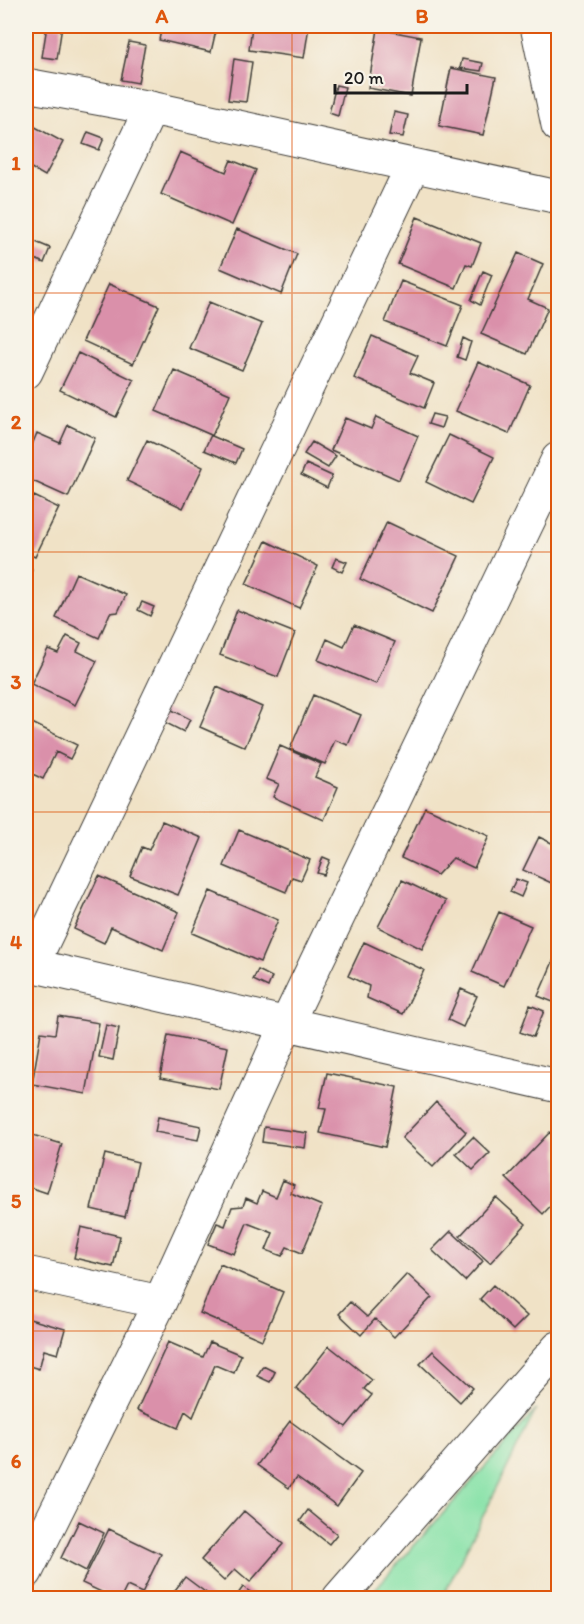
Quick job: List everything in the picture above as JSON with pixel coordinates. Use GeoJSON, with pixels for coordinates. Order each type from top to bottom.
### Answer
{"type":"FeatureCollection","features":[{"type":"Feature","properties":{"kind":"street"},"geometry":{"type":"LineString","coordinates":[[537,26],[558,125]]}},
{"type":"Feature","properties":{"kind":"street"},"geometry":{"type":"LineString","coordinates":[[26,85],[151,108],[412,167],[558,197]]}},
{"type":"Feature","properties":{"kind":"street"},"geometry":{"type":"LineString","coordinates":[[26,372],[151,108]]}},
{"type":"Feature","properties":{"kind":"street"},"geometry":{"type":"LineString","coordinates":[[412,167],[29,964],[558,1086]]}},
{"type":"Feature","properties":{"kind":"street"},"geometry":{"type":"LineString","coordinates":[[28,1559],[160,1302],[287,1023],[558,459]]}},
{"type":"Feature","properties":{"kind":"street"},"geometry":{"type":"LineString","coordinates":[[26,1273],[160,1302]]}},
{"type":"Feature","properties":{"kind":"street"},"geometry":{"type":"LineString","coordinates":[[339,1599],[558,1348]]}},
{"type":"Feature","properties":{"kind":"green space"},"geometry":{"type":"Polygon","coordinates":[[[536,1410],[442,1598],[367,1598],[536,1410]]]}},
{"type":"Feature","properties":{"kind":"building"},"geometry":{"type":"Polygon","coordinates":[[[47,26],[62,26],[57,59],[42,57],[47,26]]]}},
{"type":"Feature","properties":{"kind":"building"},"geometry":{"type":"Polygon","coordinates":[[[162,26],[217,26],[211,52],[159,40],[162,26]]]}},
{"type":"Feature","properties":{"kind":"building"},"geometry":{"type":"Polygon","coordinates":[[[252,26],[309,26],[304,58],[249,50],[252,26]]]}},
{"type":"Feature","properties":{"kind":"building"},"geometry":{"type":"Polygon","coordinates":[[[378,29],[421,37],[411,96],[368,88],[378,29]]]}},
{"type":"Feature","properties":{"kind":"building"},"geometry":{"type":"Polygon","coordinates":[[[129,42],[145,45],[138,83],[121,80],[129,42]]]}},
{"type":"Feature","properties":{"kind":"building"},"geometry":{"type":"Polygon","coordinates":[[[234,59],[252,62],[246,102],[228,100],[234,59]]]}},
{"type":"Feature","properties":{"kind":"building"},"geometry":{"type":"Polygon","coordinates":[[[462,59],[483,63],[481,71],[460,68],[462,59]]]}},
{"type":"Feature","properties":{"kind":"building"},"geometry":{"type":"Polygon","coordinates":[[[451,68],[496,77],[483,135],[439,126],[451,68]]]}},
{"type":"Feature","properties":{"kind":"building"},"geometry":{"type":"Polygon","coordinates":[[[336,85],[345,87],[338,116],[329,113],[336,85]]]}},
{"type":"Feature","properties":{"kind":"building"},"geometry":{"type":"Polygon","coordinates":[[[394,112],[408,115],[403,137],[389,135],[394,112]]]}},
{"type":"Feature","properties":{"kind":"building"},"geometry":{"type":"Polygon","coordinates":[[[26,122],[63,142],[45,176],[26,165],[26,122]]]}},
{"type":"Feature","properties":{"kind":"building"},"geometry":{"type":"Polygon","coordinates":[[[88,132],[104,138],[99,150],[83,144],[88,132]]]}},
{"type":"Feature","properties":{"kind":"building"},"geometry":{"type":"Polygon","coordinates":[[[180,152],[226,172],[231,160],[256,170],[232,225],[161,194],[180,152]]]}},
{"type":"Feature","properties":{"kind":"building"},"geometry":{"type":"Polygon","coordinates":[[[417,217],[481,243],[472,266],[466,264],[456,288],[398,264],[417,217]]]}},
{"type":"Feature","properties":{"kind":"building"},"geometry":{"type":"Polygon","coordinates":[[[237,229],[297,254],[281,294],[220,268],[237,229]]]}},
{"type":"Feature","properties":{"kind":"building"},"geometry":{"type":"Polygon","coordinates":[[[26,238],[50,248],[44,263],[26,255],[26,238]]]}},
{"type":"Feature","properties":{"kind":"building"},"geometry":{"type":"Polygon","coordinates":[[[518,253],[543,264],[528,299],[548,308],[527,354],[481,334],[518,253]]]}},
{"type":"Feature","properties":{"kind":"building"},"geometry":{"type":"Polygon","coordinates":[[[483,271],[492,275],[480,305],[471,300],[483,271]]]}},
{"type":"Feature","properties":{"kind":"building"},"geometry":{"type":"Polygon","coordinates":[[[401,281],[463,305],[447,346],[385,322],[401,281]]]}},
{"type":"Feature","properties":{"kind":"building"},"geometry":{"type":"Polygon","coordinates":[[[109,284],[159,306],[133,364],[83,341],[109,284]]]}},
{"type":"Feature","properties":{"kind":"building"},"geometry":{"type":"Polygon","coordinates":[[[209,302],[262,324],[242,370],[189,348],[209,302]]]}},
{"type":"Feature","properties":{"kind":"building"},"geometry":{"type":"Polygon","coordinates":[[[372,336],[418,356],[410,373],[434,383],[424,408],[354,378],[372,336]]]}},
{"type":"Feature","properties":{"kind":"building"},"geometry":{"type":"Polygon","coordinates":[[[463,338],[471,342],[465,360],[457,357],[463,338]]]}},
{"type":"Feature","properties":{"kind":"building"},"geometry":{"type":"Polygon","coordinates":[[[78,353],[134,380],[116,417],[60,390],[78,353]]]}},
{"type":"Feature","properties":{"kind":"building"},"geometry":{"type":"Polygon","coordinates":[[[478,362],[530,385],[509,434],[456,411],[478,362]]]}},
{"type":"Feature","properties":{"kind":"building"},"geometry":{"type":"Polygon","coordinates":[[[174,370],[230,394],[212,436],[242,449],[236,463],[204,450],[211,435],[156,411],[174,370]]]}},
{"type":"Feature","properties":{"kind":"building"},"geometry":{"type":"Polygon","coordinates":[[[432,414],[445,417],[441,428],[428,424],[432,414]]]}},
{"type":"Feature","properties":{"kind":"building"},"geometry":{"type":"Polygon","coordinates":[[[376,417],[418,436],[399,480],[331,450],[345,418],[371,429],[376,417]]]}},
{"type":"Feature","properties":{"kind":"building"},"geometry":{"type":"Polygon","coordinates":[[[68,425],[95,438],[68,497],[26,478],[26,459],[37,433],[60,443],[68,425]]]}},
{"type":"Feature","properties":{"kind":"building"},"geometry":{"type":"Polygon","coordinates":[[[449,435],[494,457],[471,504],[426,482],[449,435]]]}},
{"type":"Feature","properties":{"kind":"building"},"geometry":{"type":"Polygon","coordinates":[[[147,440],[203,467],[183,508],[127,481],[147,440]]]}},
{"type":"Feature","properties":{"kind":"building"},"geometry":{"type":"Polygon","coordinates":[[[312,442],[336,456],[328,468],[304,454],[312,442]]]}},
{"type":"Feature","properties":{"kind":"building"},"geometry":{"type":"Polygon","coordinates":[[[306,464],[332,476],[327,488],[301,475],[306,464]]]}},
{"type":"Feature","properties":{"kind":"building"},"geometry":{"type":"Polygon","coordinates":[[[34,496],[59,508],[35,557],[26,553],[26,514],[34,496]]]}},
{"type":"Feature","properties":{"kind":"building"},"geometry":{"type":"Polygon","coordinates":[[[387,522],[459,556],[432,613],[360,579],[387,522]]]}},
{"type":"Feature","properties":{"kind":"building"},"geometry":{"type":"Polygon","coordinates":[[[266,541],[318,566],[299,608],[246,584],[266,541]]]}},
{"type":"Feature","properties":{"kind":"building"},"geometry":{"type":"Polygon","coordinates":[[[336,558],[347,562],[342,572],[332,567],[336,558]]]}},
{"type":"Feature","properties":{"kind":"building"},"geometry":{"type":"Polygon","coordinates":[[[26,567],[32,570],[26,585],[26,567]]]}},
{"type":"Feature","properties":{"kind":"building"},"geometry":{"type":"Polygon","coordinates":[[[76,573],[126,595],[118,612],[110,613],[99,638],[56,618],[76,573]]]}},
{"type":"Feature","properties":{"kind":"building"},"geometry":{"type":"Polygon","coordinates":[[[142,602],[154,607],[150,616],[138,610],[142,602]]]}},
{"type":"Feature","properties":{"kind":"building"},"geometry":{"type":"Polygon","coordinates":[[[237,610],[295,633],[278,677],[220,655],[237,610]]]}},
{"type":"Feature","properties":{"kind":"building"},"geometry":{"type":"Polygon","coordinates":[[[354,625],[395,642],[376,684],[318,660],[327,639],[344,647],[354,625]]]}},
{"type":"Feature","properties":{"kind":"building"},"geometry":{"type":"Polygon","coordinates":[[[67,636],[81,643],[77,651],[97,661],[75,705],[31,684],[48,649],[58,653],[67,636]]]}},
{"type":"Feature","properties":{"kind":"building"},"geometry":{"type":"Polygon","coordinates":[[[217,687],[262,707],[245,747],[200,727],[217,687]]]}},
{"type":"Feature","properties":{"kind":"building"},"geometry":{"type":"Polygon","coordinates":[[[313,695],[361,715],[348,745],[335,740],[325,764],[290,749],[313,695]]]}},
{"type":"Feature","properties":{"kind":"building"},"geometry":{"type":"Polygon","coordinates":[[[166,707],[190,719],[184,732],[160,720],[166,707]]]}},
{"type":"Feature","properties":{"kind":"building"},"geometry":{"type":"Polygon","coordinates":[[[26,720],[77,745],[70,759],[56,752],[43,779],[26,771],[26,720]]]}},
{"type":"Feature","properties":{"kind":"building"},"geometry":{"type":"Polygon","coordinates":[[[280,746],[321,764],[315,777],[338,787],[324,820],[273,797],[279,784],[266,779],[280,746]]]}},
{"type":"Feature","properties":{"kind":"building"},"geometry":{"type":"Polygon","coordinates":[[[425,807],[489,836],[474,868],[453,858],[437,875],[401,858],[425,807]]]}},
{"type":"Feature","properties":{"kind":"building"},"geometry":{"type":"Polygon","coordinates":[[[162,821],[202,838],[178,895],[130,876],[142,847],[149,850],[162,821]]]}},
{"type":"Feature","properties":{"kind":"building"},"geometry":{"type":"Polygon","coordinates":[[[239,830],[310,860],[301,880],[292,877],[286,892],[224,866],[239,830]]]}},
{"type":"Feature","properties":{"kind":"building"},"geometry":{"type":"Polygon","coordinates":[[[539,837],[558,846],[558,886],[523,870],[539,837]]]}},
{"type":"Feature","properties":{"kind":"building"},"geometry":{"type":"Polygon","coordinates":[[[323,857],[330,860],[324,875],[317,873],[323,857]]]}},
{"type":"Feature","properties":{"kind":"building"},"geometry":{"type":"Polygon","coordinates":[[[99,876],[179,912],[163,950],[111,927],[104,943],[74,929],[99,876]]]}},
{"type":"Feature","properties":{"kind":"building"},"geometry":{"type":"Polygon","coordinates":[[[516,879],[527,883],[521,897],[510,892],[516,879]]]}},
{"type":"Feature","properties":{"kind":"building"},"geometry":{"type":"Polygon","coordinates":[[[402,880],[446,901],[422,949],[378,927],[402,880]]]}},
{"type":"Feature","properties":{"kind":"building"},"geometry":{"type":"Polygon","coordinates":[[[210,891],[278,920],[260,962],[192,933],[210,891]]]}},
{"type":"Feature","properties":{"kind":"building"},"geometry":{"type":"Polygon","coordinates":[[[499,912],[531,926],[504,986],[472,972],[499,912]]]}},
{"type":"Feature","properties":{"kind":"building"},"geometry":{"type":"Polygon","coordinates":[[[364,942],[424,970],[403,1014],[367,998],[369,986],[348,976],[364,942]]]}},
{"type":"Feature","properties":{"kind":"building"},"geometry":{"type":"Polygon","coordinates":[[[558,950],[558,1004],[538,996],[558,950]]]}},
{"type":"Feature","properties":{"kind":"building"},"geometry":{"type":"Polygon","coordinates":[[[258,970],[272,977],[268,987],[253,980],[258,970]]]}},
{"type":"Feature","properties":{"kind":"building"},"geometry":{"type":"Polygon","coordinates":[[[461,989],[477,996],[463,1027],[448,1020],[461,989]]]}},
{"type":"Feature","properties":{"kind":"building"},"geometry":{"type":"Polygon","coordinates":[[[530,1005],[544,1011],[533,1037],[520,1032],[530,1005]]]}},
{"type":"Feature","properties":{"kind":"building"},"geometry":{"type":"Polygon","coordinates":[[[58,1016],[99,1023],[86,1094],[32,1084],[41,1032],[55,1034],[58,1016]]]}},
{"type":"Feature","properties":{"kind":"building"},"geometry":{"type":"Polygon","coordinates":[[[106,1025],[119,1028],[113,1060],[99,1057],[106,1025]]]}},
{"type":"Feature","properties":{"kind":"building"},"geometry":{"type":"Polygon","coordinates":[[[168,1035],[228,1047],[219,1089],[160,1078],[168,1035]]]}},
{"type":"Feature","properties":{"kind":"building"},"geometry":{"type":"Polygon","coordinates":[[[327,1073],[397,1087],[385,1147],[320,1133],[326,1109],[319,1108],[327,1073]]]}},
{"type":"Feature","properties":{"kind":"building"},"geometry":{"type":"Polygon","coordinates":[[[436,1102],[466,1132],[433,1167],[402,1138],[436,1102]]]}},
{"type":"Feature","properties":{"kind":"building"},"geometry":{"type":"Polygon","coordinates":[[[158,1117],[201,1126],[198,1140],[155,1132],[158,1117]]]}},
{"type":"Feature","properties":{"kind":"building"},"geometry":{"type":"Polygon","coordinates":[[[264,1127],[307,1133],[305,1148],[262,1142],[264,1127]]]}},
{"type":"Feature","properties":{"kind":"building"},"geometry":{"type":"Polygon","coordinates":[[[550,1132],[558,1140],[558,1198],[543,1214],[506,1178],[550,1132]]]}},
{"type":"Feature","properties":{"kind":"building"},"geometry":{"type":"Polygon","coordinates":[[[26,1133],[62,1144],[47,1193],[26,1186],[26,1133]]]}},
{"type":"Feature","properties":{"kind":"building"},"geometry":{"type":"Polygon","coordinates":[[[473,1137],[490,1153],[473,1170],[456,1154],[473,1137]]]}},
{"type":"Feature","properties":{"kind":"building"},"geometry":{"type":"Polygon","coordinates":[[[105,1154],[138,1162],[125,1217],[91,1209],[105,1154]]]}},
{"type":"Feature","properties":{"kind":"building"},"geometry":{"type":"Polygon","coordinates":[[[283,1180],[294,1185],[291,1193],[322,1206],[302,1253],[287,1247],[282,1256],[266,1250],[273,1233],[247,1223],[234,1254],[208,1244],[217,1223],[225,1226],[232,1207],[243,1206],[246,1198],[257,1203],[262,1191],[276,1197],[283,1180]]]}},
{"type":"Feature","properties":{"kind":"building"},"geometry":{"type":"Polygon","coordinates":[[[496,1197],[526,1224],[490,1263],[460,1236],[496,1197]]]}},
{"type":"Feature","properties":{"kind":"building"},"geometry":{"type":"Polygon","coordinates":[[[81,1227],[120,1236],[113,1267],[74,1258],[81,1227]]]}},
{"type":"Feature","properties":{"kind":"building"},"geometry":{"type":"Polygon","coordinates":[[[451,1231],[483,1261],[465,1281],[432,1250],[451,1231]]]}},
{"type":"Feature","properties":{"kind":"building"},"geometry":{"type":"Polygon","coordinates":[[[220,1264],[283,1292],[262,1340],[200,1313],[220,1264]]]}},
{"type":"Feature","properties":{"kind":"building"},"geometry":{"type":"Polygon","coordinates":[[[407,1274],[432,1297],[394,1337],[375,1319],[361,1335],[339,1314],[350,1302],[367,1317],[407,1274]]]}},
{"type":"Feature","properties":{"kind":"building"},"geometry":{"type":"Polygon","coordinates":[[[493,1285],[527,1316],[513,1330],[480,1299],[493,1285]]]}},
{"type":"Feature","properties":{"kind":"building"},"geometry":{"type":"Polygon","coordinates":[[[26,1318],[65,1329],[58,1354],[44,1350],[39,1369],[26,1365],[26,1318]]]}},
{"type":"Feature","properties":{"kind":"building"},"geometry":{"type":"Polygon","coordinates":[[[168,1342],[203,1357],[210,1342],[241,1355],[234,1373],[215,1365],[193,1417],[185,1411],[178,1428],[137,1410],[168,1342]]]}},
{"type":"Feature","properties":{"kind":"building"},"geometry":{"type":"Polygon","coordinates":[[[329,1346],[372,1380],[364,1389],[372,1395],[346,1427],[296,1388],[329,1346]]]}},
{"type":"Feature","properties":{"kind":"building"},"geometry":{"type":"Polygon","coordinates":[[[433,1351],[473,1388],[460,1402],[420,1364],[433,1351]]]}},
{"type":"Feature","properties":{"kind":"building"},"geometry":{"type":"Polygon","coordinates":[[[263,1366],[275,1372],[270,1382],[257,1376],[263,1366]]]}},
{"type":"Feature","properties":{"kind":"building"},"geometry":{"type":"Polygon","coordinates":[[[290,1421],[361,1473],[337,1506],[297,1477],[289,1488],[257,1465],[290,1421]]]}},
{"type":"Feature","properties":{"kind":"building"},"geometry":{"type":"Polygon","coordinates":[[[308,1510],[337,1534],[329,1544],[300,1521],[308,1510]]]}},
{"type":"Feature","properties":{"kind":"building"},"geometry":{"type":"Polygon","coordinates":[[[244,1511],[283,1544],[250,1582],[235,1569],[224,1581],[201,1560],[244,1511]]]}},
{"type":"Feature","properties":{"kind":"building"},"geometry":{"type":"Polygon","coordinates":[[[79,1521],[104,1533],[86,1571],[61,1558],[79,1521]]]}},
{"type":"Feature","properties":{"kind":"building"},"geometry":{"type":"Polygon","coordinates":[[[109,1529],[161,1554],[142,1593],[127,1586],[121,1598],[114,1598],[82,1583],[109,1529]]]}},
{"type":"Feature","properties":{"kind":"building"},"geometry":{"type":"Polygon","coordinates":[[[185,1577],[213,1598],[169,1598],[185,1577]]]}},
{"type":"Feature","properties":{"kind":"building"},"geometry":{"type":"Polygon","coordinates":[[[243,1587],[259,1598],[235,1598],[243,1587]]]}}]}
